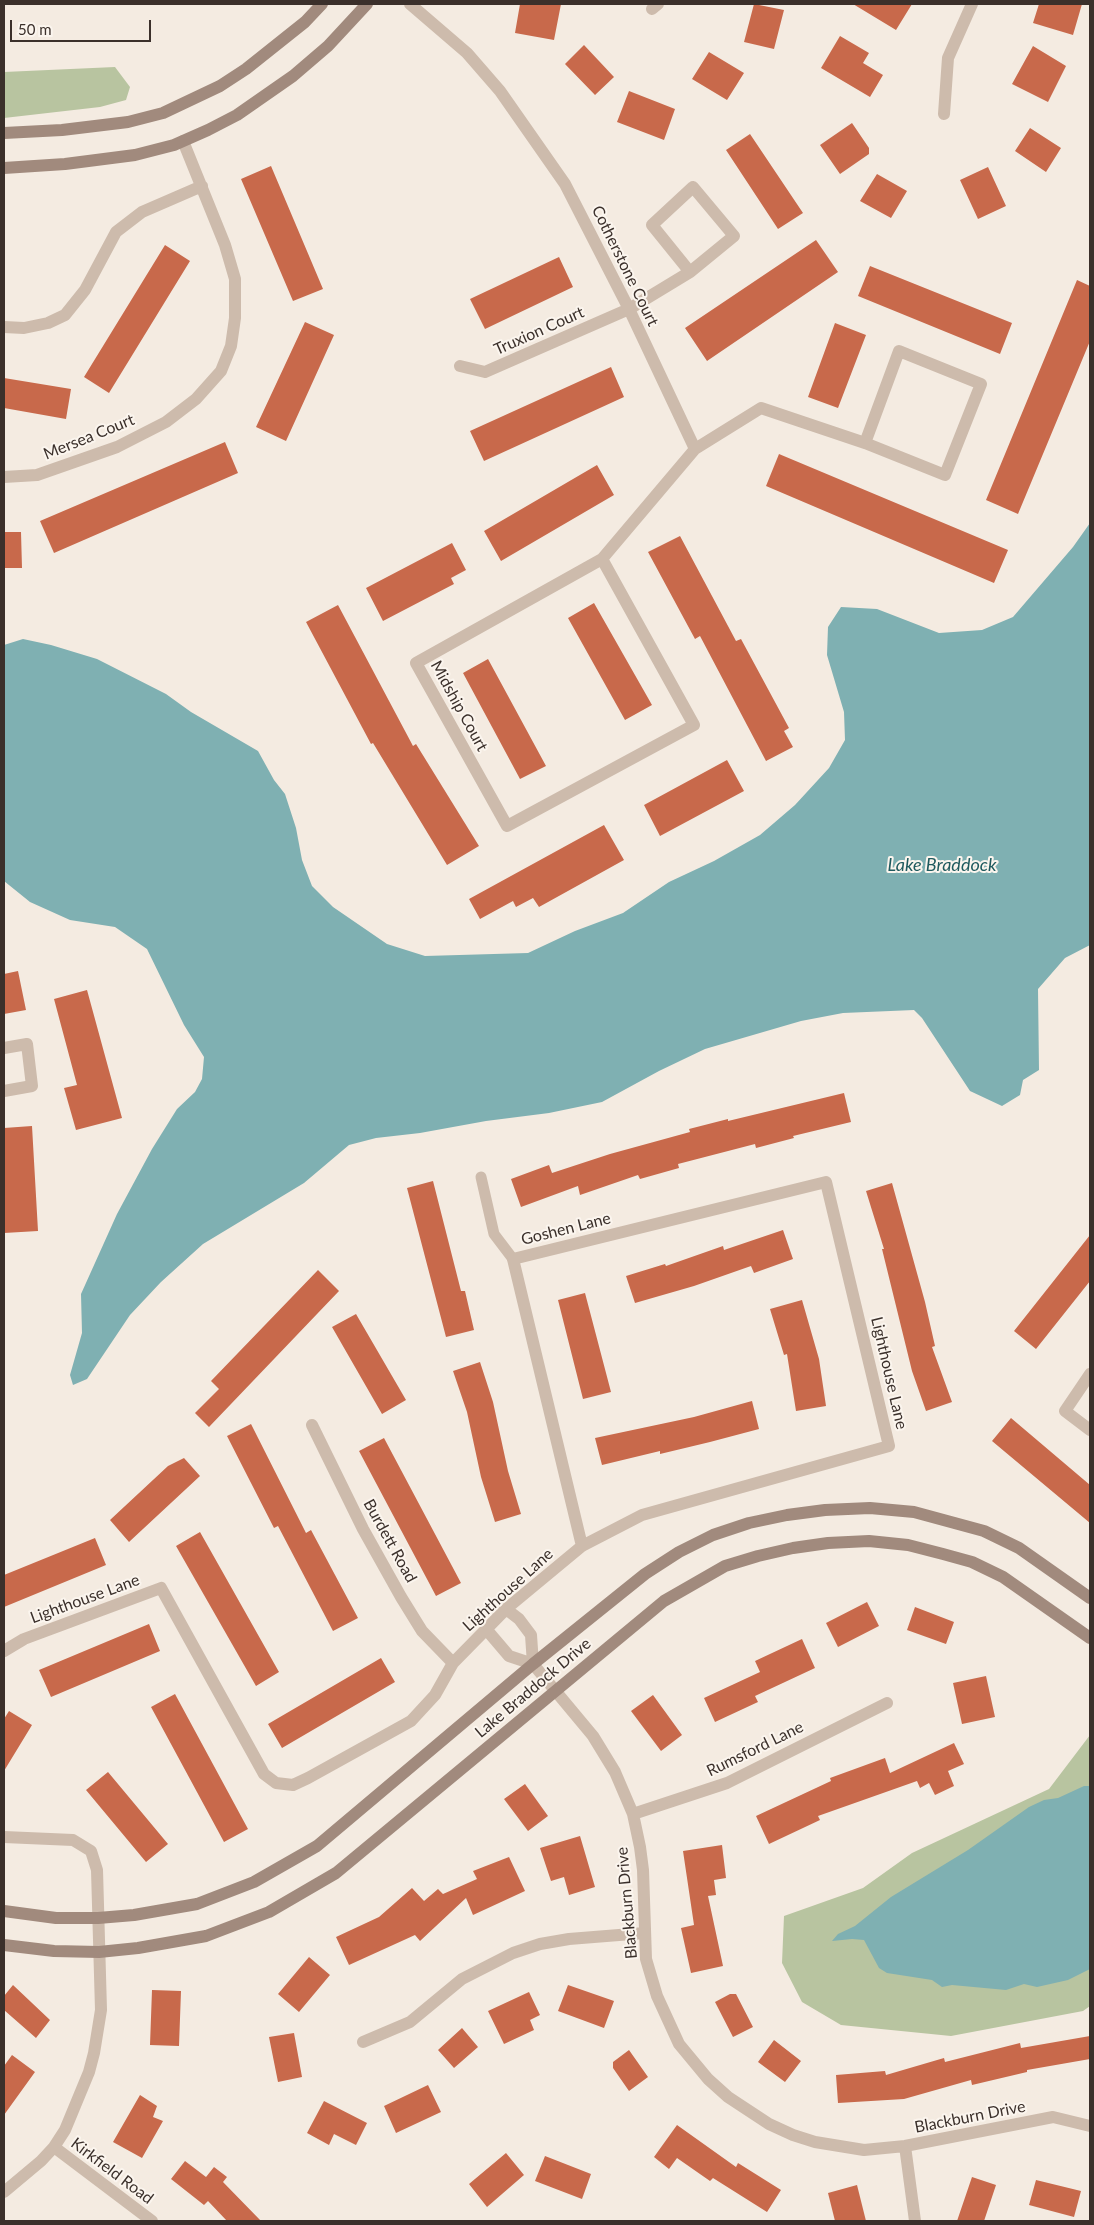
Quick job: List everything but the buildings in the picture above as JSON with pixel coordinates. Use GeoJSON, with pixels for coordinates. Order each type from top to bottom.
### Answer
{"type":"FeatureCollection","features":[{"type":"Feature","properties":{"kind":"street"},"geometry":{"type":"LineString","coordinates":[[4,134],[128,122],[163,113],[220,86],[246,69],[298,28],[322,4]]}},
{"type":"Feature","properties":{"kind":"street"},"geometry":{"type":"LineString","coordinates":[[4,168],[65,164],[135,155],[183,141],[237,115],[279,86],[328,46],[367,4]]}},
{"type":"Feature","properties":{"kind":"street","name":"Cotherstone Court"},"geometry":{"type":"LineString","coordinates":[[410,4],[467,53],[500,91],[570,192],[629,309],[695,449]]}},
{"type":"Feature","properties":{"kind":"street"},"geometry":{"type":"LineString","coordinates":[[944,114],[948,58],[972,4]]}},
{"type":"Feature","properties":{"kind":"street","name":"Mersea Court"},"geometry":{"type":"LineString","coordinates":[[4,477],[38,475],[117,447],[166,422],[196,398],[220,371],[231,346],[235,318],[235,279],[225,245],[183,141]]}},
{"type":"Feature","properties":{"kind":"street"},"geometry":{"type":"LineString","coordinates":[[4,327],[24,328],[40,325],[65,316],[85,290],[116,232],[142,212],[202,186]]}},
{"type":"Feature","properties":{"kind":"street","name":"Truxion Court"},"geometry":{"type":"LineString","coordinates":[[460,366],[485,372],[629,309],[690,272],[734,236],[693,187],[652,225],[690,272]]}},
{"type":"Feature","properties":{"kind":"street"},"geometry":{"type":"LineString","coordinates":[[602,559],[695,449],[761,408],[865,443],[945,475],[981,384],[899,351],[865,443]]}},
{"type":"Feature","properties":{"kind":"street","name":"Midship Court"},"geometry":{"type":"LineString","coordinates":[[602,559],[694,725],[507,826],[416,664],[602,559]]}},
{"type":"Feature","properties":{"kind":"street"},"geometry":{"type":"LineString","coordinates":[[4,1048],[27,1044],[32,1086],[4,1091]]}},
{"type":"Feature","properties":{"kind":"street","name":"Goshen Lane"},"geometry":{"type":"LineString","coordinates":[[582,1546],[512,1259],[826,1182]]}},
{"type":"Feature","properties":{"kind":"street","name":"Lighthouse Lane"},"geometry":{"type":"LineString","coordinates":[[4,1651],[24,1639],[161,1588],[264,1774],[276,1783],[292,1785],[308,1778],[411,1721],[435,1695],[453,1663],[486,1629],[506,1609],[582,1546],[642,1515],[889,1446],[826,1182]]}},
{"type":"Feature","properties":{"kind":"street"},"geometry":{"type":"LineString","coordinates":[[1090,1374],[1065,1411],[1090,1430]]}},
{"type":"Feature","properties":{"kind":"street","name":"Burdett Road"},"geometry":{"type":"LineString","coordinates":[[312,1425],[363,1529],[410,1611],[422,1631],[453,1663]]}},
{"type":"Feature","properties":{"kind":"street","name":"Lake Braddock Drive"},"geometry":{"type":"LineString","coordinates":[[4,1912],[56,1918],[98,1918],[143,1914],[197,1904],[254,1882],[317,1846],[533,1664],[630,1586],[679,1552],[713,1535],[749,1523],[825,1510],[870,1508],[914,1512],[984,1531],[1020,1548],[1090,1598]]}},
{"type":"Feature","properties":{"kind":"street","name":"Lake Braddock Drive"},"geometry":{"type":"LineString","coordinates":[[4,1945],[54,1951],[99,1952],[138,1948],[206,1936],[269,1912],[336,1873],[374,1843],[649,1612],[695,1581],[726,1566],[758,1556],[828,1543],[869,1541],[908,1545],[972,1562],[1003,1577],[1090,1638]]}},
{"type":"Feature","properties":{"kind":"street"},"geometry":{"type":"LineString","coordinates":[[486,1629],[509,1656],[533,1664],[531,1635],[519,1619],[506,1609]]}},
{"type":"Feature","properties":{"kind":"street","name":"Blackburn Drive"},"geometry":{"type":"LineString","coordinates":[[533,1664],[593,1736],[622,1785],[633,1814],[643,1870],[646,1959],[657,1996],[667,2022],[692,2062],[728,2097],[769,2124],[815,2142],[864,2150],[905,2146],[1053,2117],[1090,2126]]}},
{"type":"Feature","properties":{"kind":"street","name":"Rumsford Lane"},"geometry":{"type":"LineString","coordinates":[[633,1814],[727,1784],[887,1702]]}},
{"type":"Feature","properties":{"kind":"street"},"geometry":{"type":"LineString","coordinates":[[4,1837],[73,1840],[91,1852],[98,1870],[101,2010],[94,2053],[65,2130],[54,2148],[4,2192]]}},
{"type":"Feature","properties":{"kind":"street"},"geometry":{"type":"LineString","coordinates":[[363,2042],[410,2022],[462,1979],[513,1953],[568,1939],[644,1933]]}},
{"type":"Feature","properties":{"kind":"street"},"geometry":{"type":"LineString","coordinates":[[905,2146],[915,2221]]}},
{"type":"Feature","properties":{"kind":"street","name":"Kirkfield Road"},"geometry":{"type":"LineString","coordinates":[[54,2148],[152,2221]]}},
{"type":"Feature","properties":{"kind":"lane"},"geometry":{"type":"LineString","coordinates":[[481,1177],[494,1234],[512,1259]]}},
{"type":"Feature","properties":{"kind":"green space"},"geometry":{"type":"Polygon","coordinates":[[[115,67],[130,87],[126,100],[100,107],[4,118],[4,72],[115,67]]]}},
{"type":"Feature","properties":{"kind":"green space"},"geometry":{"type":"Polygon","coordinates":[[[1090,1735],[1090,2006],[1083,2011],[951,2036],[841,2025],[802,2002],[782,1963],[784,1916],[863,1888],[912,1853],[1049,1789],[1090,1735]]]}},
{"type":"Feature","properties":{"kind":"water","name":"Lake Braddock"},"geometry":{"type":"Polygon","coordinates":[[[1090,523],[1090,945],[1065,958],[1038,989],[1039,1070],[1023,1080],[1020,1095],[1002,1106],[970,1091],[922,1018],[914,1010],[843,1013],[801,1021],[705,1049],[602,1102],[549,1113],[376,1138],[349,1145],[304,1183],[203,1244],[161,1282],[130,1315],[87,1379],[73,1385],[70,1375],[82,1333],[81,1294],[117,1214],[152,1149],[177,1109],[195,1092],[202,1079],[204,1057],[184,1025],[147,949],[115,927],[70,920],[30,902],[4,881],[4,645],[23,639],[51,645],[97,659],[166,694],[191,712],[258,751],[274,780],[285,794],[296,828],[302,860],[312,886],[333,907],[387,944],[425,956],[528,953],[575,931],[623,913],[669,882],[714,861],[760,835],[795,805],[829,768],[845,740],[844,712],[827,655],[828,627],[841,607],[877,609],[939,633],[982,630],[1013,617],[1073,547],[1090,523]]]}},
{"type":"Feature","properties":{"kind":"water"},"geometry":{"type":"Polygon","coordinates":[[[1084,1786],[1090,1786],[1090,1969],[1068,1980],[1037,1987],[1024,1984],[1006,1990],[952,1985],[942,1987],[932,1980],[887,1973],[879,1968],[864,1940],[832,1941],[838,1934],[855,1926],[891,1897],[968,1850],[1029,1807],[1044,1800],[1058,1798],[1084,1786]]]}}]}
